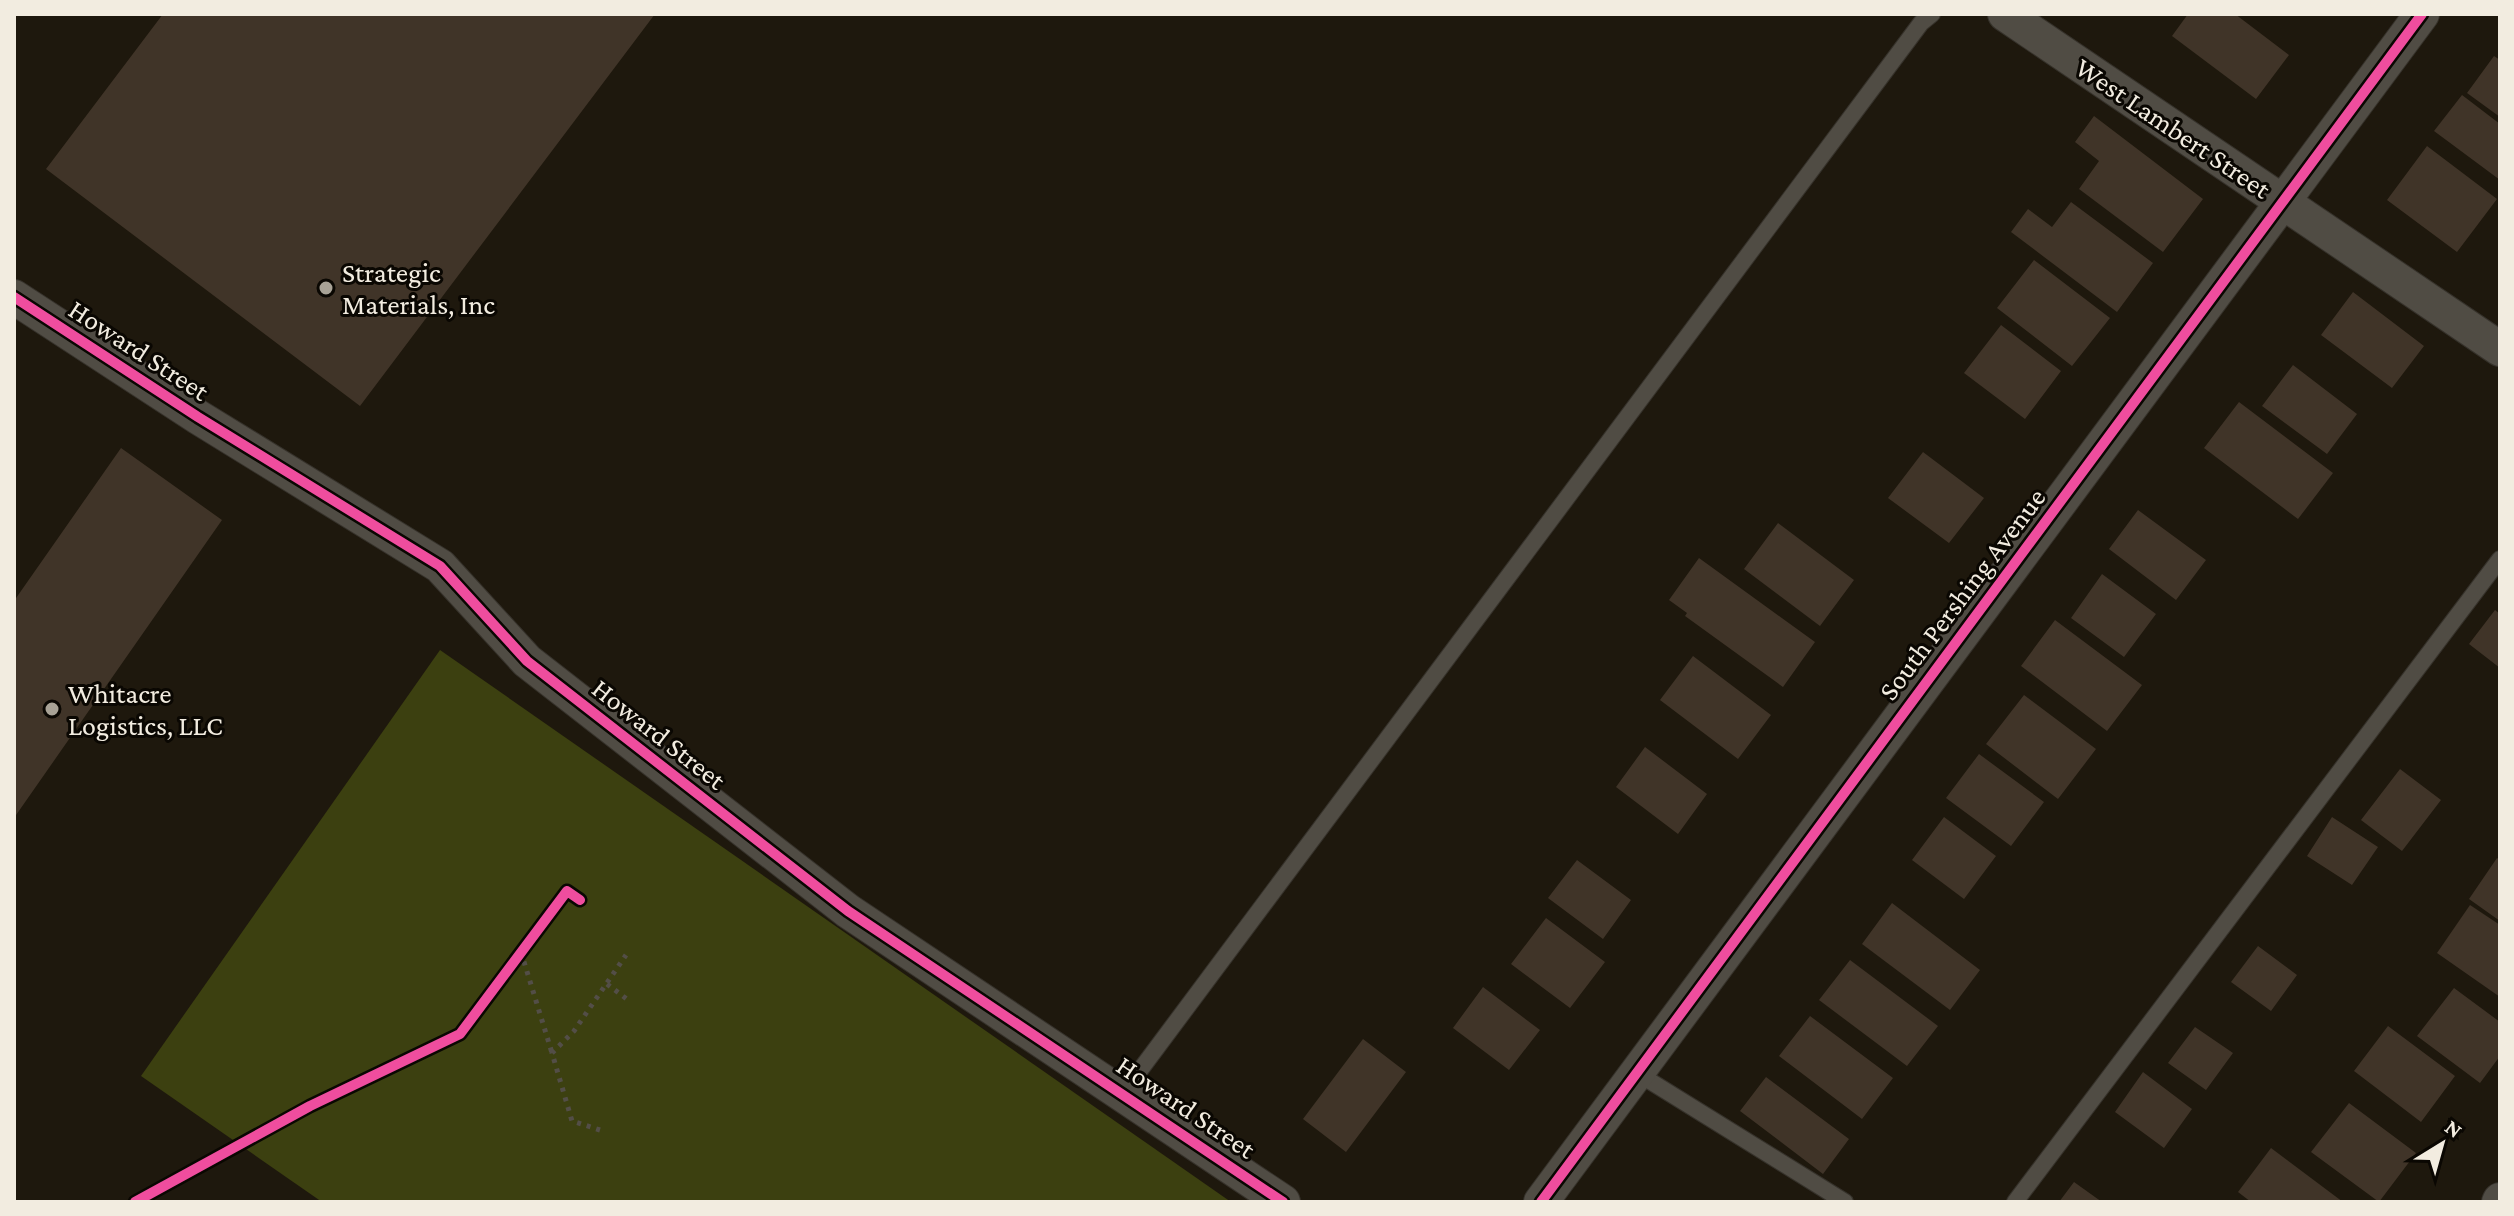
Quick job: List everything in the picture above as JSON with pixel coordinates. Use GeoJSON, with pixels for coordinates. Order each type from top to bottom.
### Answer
{"type":"FeatureCollection","features":[{"type":"Feature","properties":{"kind":"street","name":"West Lambert Street"},"geometry":{"type":"LineString","coordinates":[[2005,14],[2500,349]]}},
{"type":"Feature","properties":{"kind":"street","name":"South Pershing Avenue"},"geometry":{"type":"LineString","coordinates":[[1541,1202],[2422,14]]}},
{"type":"Feature","properties":{"kind":"street","name":"Howard Street"},"geometry":{"type":"LineString","coordinates":[[14,297],[198,417],[440,566],[527,661],[848,911],[1283,1202]]}},
{"type":"Feature","properties":{"kind":"lane"},"geometry":{"type":"LineString","coordinates":[[1123,1093],[1912,36],[1932,14]]}},
{"type":"Feature","properties":{"kind":"lane"},"geometry":{"type":"LineString","coordinates":[[2015,1202],[2500,559]]}},
{"type":"Feature","properties":{"kind":"lane"},"geometry":{"type":"LineString","coordinates":[[1637,1073],[1845,1202]]}},
{"type":"Feature","properties":{"kind":"path"},"geometry":{"type":"LineString","coordinates":[[512,964],[530,940]]}},
{"type":"Feature","properties":{"kind":"path"},"geometry":{"type":"LineString","coordinates":[[521,952],[572,1121],[600,1130]]}},
{"type":"Feature","properties":{"kind":"path"},"geometry":{"type":"LineString","coordinates":[[552,1053],[574,1031],[626,955]]}},
{"type":"Feature","properties":{"kind":"path"},"geometry":{"type":"LineString","coordinates":[[607,984],[628,1000]]}},
{"type":"Feature","properties":{"kind":"green space"},"geometry":{"type":"Polygon","coordinates":[[[440,650],[1231,1202],[322,1202],[141,1076],[440,650]]]}},
{"type":"Feature","properties":{"kind":"building","name":"Strategic Materials, Inc"},"geometry":{"type":"Polygon","coordinates":[[[163,14],[655,14],[360,406],[46,169],[163,14]]]}},
{"type":"Feature","properties":{"kind":"building"},"geometry":{"type":"Polygon","coordinates":[[[2188,14],[2235,14],[2289,55],[2256,99],[2172,36],[2188,14]]]}},
{"type":"Feature","properties":{"kind":"building"},"geometry":{"type":"Polygon","coordinates":[[[2494,56],[2500,60],[2500,117],[2467,93],[2494,56]]]}},
{"type":"Feature","properties":{"kind":"building"},"geometry":{"type":"Polygon","coordinates":[[[2462,95],[2500,124],[2500,180],[2434,131],[2462,95]]]}},
{"type":"Feature","properties":{"kind":"building"},"geometry":{"type":"Polygon","coordinates":[[[2094,116],[2203,199],[2163,252],[2079,189],[2099,161],[2075,142],[2094,116]]]}},
{"type":"Feature","properties":{"kind":"building"},"geometry":{"type":"Polygon","coordinates":[[[2427,146],[2497,199],[2457,252],[2387,200],[2427,146]]]}},
{"type":"Feature","properties":{"kind":"building"},"geometry":{"type":"Polygon","coordinates":[[[2071,202],[2153,263],[2117,312],[2011,232],[2028,209],[2052,227],[2071,202]]]}},
{"type":"Feature","properties":{"kind":"building"},"geometry":{"type":"Polygon","coordinates":[[[2034,260],[2110,318],[2072,366],[1997,308],[2034,260]]]}},
{"type":"Feature","properties":{"kind":"building"},"geometry":{"type":"Polygon","coordinates":[[[2353,292],[2424,346],[2392,388],[2321,335],[2353,292]]]}},
{"type":"Feature","properties":{"kind":"building"},"geometry":{"type":"Polygon","coordinates":[[[2001,325],[2061,371],[2025,419],[1964,373],[2001,325]]]}},
{"type":"Feature","properties":{"kind":"building"},"geometry":{"type":"Polygon","coordinates":[[[2293,365],[2357,414],[2327,454],[2262,406],[2293,365]]]}},
{"type":"Feature","properties":{"kind":"building"},"geometry":{"type":"Polygon","coordinates":[[[2239,402],[2333,473],[2298,519],[2204,448],[2239,402]]]}},
{"type":"Feature","properties":{"kind":"building","name":"Whitacre Logistics, LLC"},"geometry":{"type":"Polygon","coordinates":[[[121,448],[222,520],[14,818],[14,601],[121,448]]]}},
{"type":"Feature","properties":{"kind":"building"},"geometry":{"type":"Polygon","coordinates":[[[1923,452],[1984,498],[1949,543],[1888,498],[1923,452]]]}},
{"type":"Feature","properties":{"kind":"building"},"geometry":{"type":"Polygon","coordinates":[[[2138,510],[2206,560],[2176,600],[2109,549],[2138,510]]]}},
{"type":"Feature","properties":{"kind":"building"},"geometry":{"type":"Polygon","coordinates":[[[1778,523],[1854,580],[1820,626],[1744,569],[1778,523]]]}},
{"type":"Feature","properties":{"kind":"building"},"geometry":{"type":"Polygon","coordinates":[[[1699,558],[1815,642],[1783,687],[1685,616],[1687,613],[1669,600],[1699,558]]]}},
{"type":"Feature","properties":{"kind":"building"},"geometry":{"type":"Polygon","coordinates":[[[2102,574],[2156,614],[2124,657],[2071,618],[2102,574]]]}},
{"type":"Feature","properties":{"kind":"building"},"geometry":{"type":"Polygon","coordinates":[[[2495,610],[2500,614],[2500,668],[2469,644],[2495,610]]]}},
{"type":"Feature","properties":{"kind":"building"},"geometry":{"type":"Polygon","coordinates":[[[2055,620],[2142,685],[2107,731],[2021,666],[2055,620]]]}},
{"type":"Feature","properties":{"kind":"building"},"geometry":{"type":"Polygon","coordinates":[[[1693,656],[1771,715],[1738,759],[1660,700],[1693,656]]]}},
{"type":"Feature","properties":{"kind":"building"},"geometry":{"type":"Polygon","coordinates":[[[2024,695],[2096,749],[2058,799],[1986,744],[2024,695]]]}},
{"type":"Feature","properties":{"kind":"building"},"geometry":{"type":"Polygon","coordinates":[[[1645,747],[1707,794],[1678,834],[1616,787],[1645,747]]]}},
{"type":"Feature","properties":{"kind":"building"},"geometry":{"type":"Polygon","coordinates":[[[1979,754],[2044,802],[2011,846],[1946,798],[1979,754]]]}},
{"type":"Feature","properties":{"kind":"building"},"geometry":{"type":"Polygon","coordinates":[[[2400,769],[2441,800],[2402,851],[2361,820],[2400,769]]]}},
{"type":"Feature","properties":{"kind":"building"},"geometry":{"type":"Polygon","coordinates":[[[1944,817],[1996,856],[1964,899],[1912,860],[1944,817]]]}},
{"type":"Feature","properties":{"kind":"building"},"geometry":{"type":"Polygon","coordinates":[[[2332,817],[2378,847],[2352,885],[2307,856],[2332,817]]]}},
{"type":"Feature","properties":{"kind":"building"},"geometry":{"type":"Polygon","coordinates":[[[2497,858],[2500,860],[2500,921],[2469,899],[2497,858]]]}},
{"type":"Feature","properties":{"kind":"building"},"geometry":{"type":"Polygon","coordinates":[[[1577,860],[1631,900],[1603,939],[1548,898],[1577,860]]]}},
{"type":"Feature","properties":{"kind":"building"},"geometry":{"type":"Polygon","coordinates":[[[1892,903],[1980,970],[1950,1010],[1862,944],[1892,903]]]}},
{"type":"Feature","properties":{"kind":"building"},"geometry":{"type":"Polygon","coordinates":[[[2470,905],[2500,925],[2500,997],[2437,953],[2470,905]]]}},
{"type":"Feature","properties":{"kind":"building"},"geometry":{"type":"Polygon","coordinates":[[[1546,918],[1605,962],[1570,1008],[1511,964],[1546,918]]]}},
{"type":"Feature","properties":{"kind":"building"},"geometry":{"type":"Polygon","coordinates":[[[2258,946],[2297,975],[2271,1011],[2231,982],[2258,946]]]}},
{"type":"Feature","properties":{"kind":"building"},"geometry":{"type":"Polygon","coordinates":[[[1850,960],[1938,1026],[1907,1066],[1819,1000],[1850,960]]]}},
{"type":"Feature","properties":{"kind":"building"},"geometry":{"type":"Polygon","coordinates":[[[1483,987],[1540,1030],[1509,1070],[1453,1028],[1483,987]]]}},
{"type":"Feature","properties":{"kind":"building"},"geometry":{"type":"Polygon","coordinates":[[[2454,988],[2500,1022],[2500,1056],[2480,1083],[2417,1036],[2454,988]]]}},
{"type":"Feature","properties":{"kind":"building"},"geometry":{"type":"Polygon","coordinates":[[[1810,1016],[1893,1078],[1862,1119],[1779,1056],[1810,1016]]]}},
{"type":"Feature","properties":{"kind":"building"},"geometry":{"type":"Polygon","coordinates":[[[2388,1026],[2455,1076],[2421,1122],[2354,1071],[2388,1026]]]}},
{"type":"Feature","properties":{"kind":"building"},"geometry":{"type":"Polygon","coordinates":[[[2195,1027],[2233,1053],[2206,1090],[2168,1063],[2195,1027]]]}},
{"type":"Feature","properties":{"kind":"building"},"geometry":{"type":"Polygon","coordinates":[[[1363,1039],[1406,1072],[1346,1152],[1303,1119],[1363,1039]]]}},
{"type":"Feature","properties":{"kind":"building"},"geometry":{"type":"Polygon","coordinates":[[[2143,1072],[2192,1109],[2164,1148],[2115,1112],[2143,1072]]]}},
{"type":"Feature","properties":{"kind":"building"},"geometry":{"type":"Polygon","coordinates":[[[1766,1077],[1849,1139],[1823,1174],[1740,1111],[1766,1077]]]}},
{"type":"Feature","properties":{"kind":"building"},"geometry":{"type":"Polygon","coordinates":[[[2349,1103],[2416,1153],[2379,1202],[2311,1152],[2349,1103]]]}},
{"type":"Feature","properties":{"kind":"building"},"geometry":{"type":"Polygon","coordinates":[[[2271,1148],[2343,1202],[2251,1202],[2238,1192],[2271,1148]]]}},
{"type":"Feature","properties":{"kind":"building"},"geometry":{"type":"Polygon","coordinates":[[[2074,1182],[2102,1202],[2059,1202],[2074,1182]]]}},
{"type":"Feature","properties":{"kind":"cycle path"},"geometry":{"type":"LineString","coordinates":[[1541,1202],[2422,14]]}},
{"type":"Feature","properties":{"kind":"cycle path"},"geometry":{"type":"LineString","coordinates":[[14,297],[198,417],[440,566],[527,661],[848,911],[1283,1202]]}},
{"type":"Feature","properties":{"kind":"cycle path"},"geometry":{"type":"LineString","coordinates":[[135,1202],[310,1106],[460,1034],[567,891],[580,900]]}},
{"type":"Feature","properties":{"kind":"place","name":"Strategic Materials, Inc"},"geometry":{"type":"Point","coordinates":[326,288]}},
{"type":"Feature","properties":{"kind":"place","name":"Whitacre Logistics, LLC"},"geometry":{"type":"Point","coordinates":[52,709]}}]}
